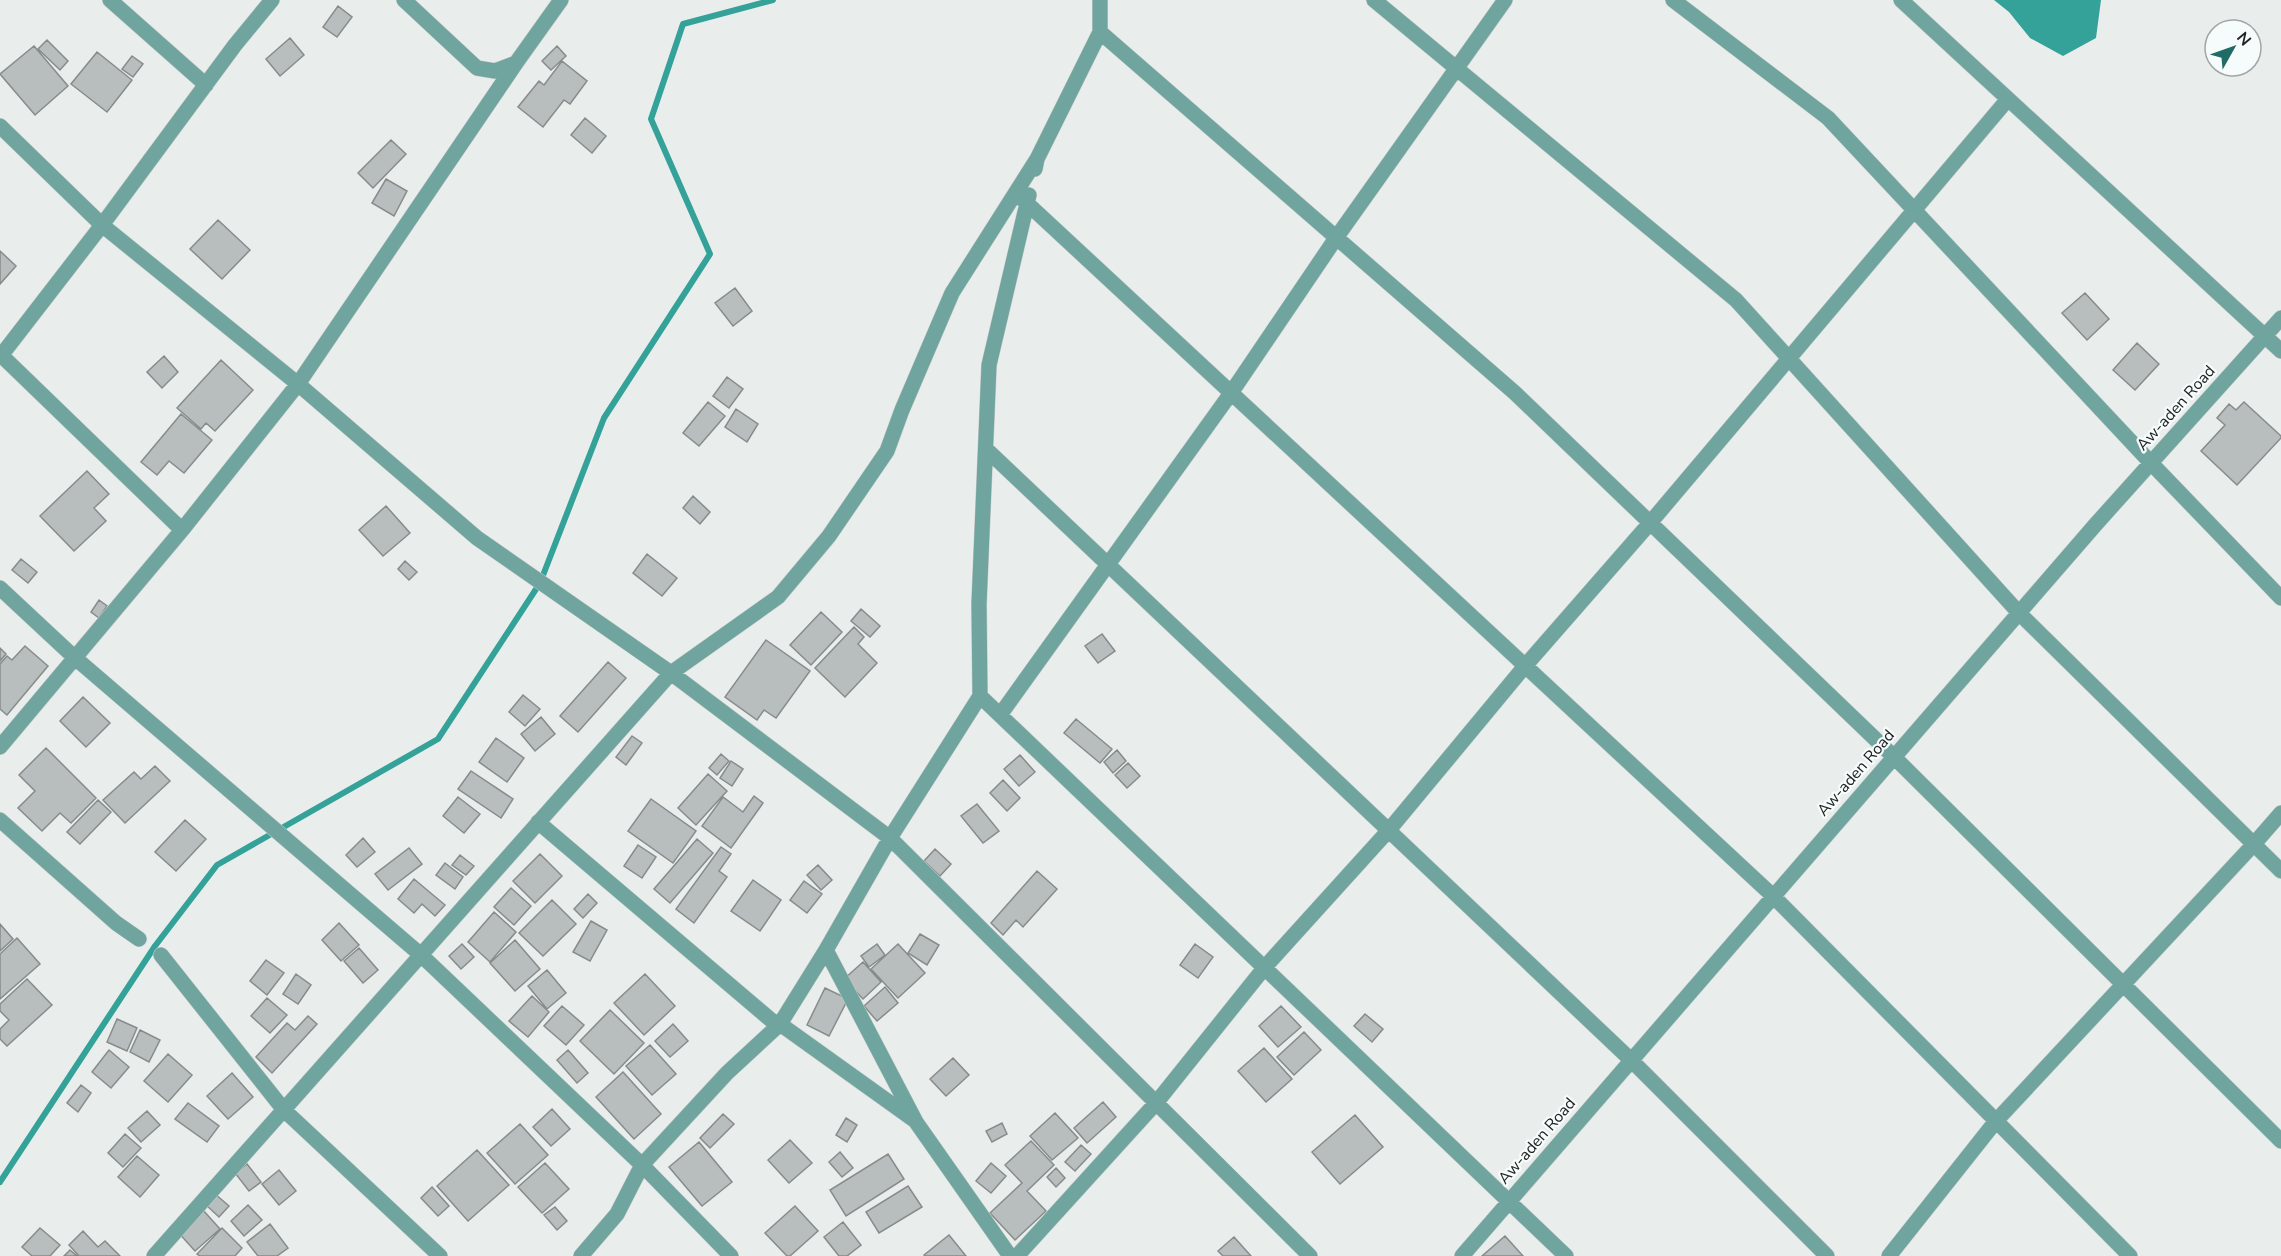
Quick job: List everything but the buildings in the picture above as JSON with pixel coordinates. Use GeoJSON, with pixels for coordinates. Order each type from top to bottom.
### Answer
{"type":"FeatureCollection","features":[{"type":"Feature","properties":{"kind":"street"},"geometry":{"type":"LineString","coordinates":[[110,0],[206,85]]}},
{"type":"Feature","properties":{"kind":"street"},"geometry":{"type":"LineString","coordinates":[[182,530],[0,355],[102,225],[272,0]]}},
{"type":"Feature","properties":{"kind":"street"},"geometry":{"type":"LineString","coordinates":[[404,0],[477,68],[495,71],[516,63]]}},
{"type":"Feature","properties":{"kind":"street"},"geometry":{"type":"LineString","coordinates":[[0,747],[182,530],[298,384],[561,0]]}},
{"type":"Feature","properties":{"kind":"street"},"geometry":{"type":"LineString","coordinates":[[581,1256],[617,1214],[642,1165],[727,1074],[780,1024],[826,950],[890,838],[980,696],[979,604],[989,365],[1021,198],[1037,159],[1100,32],[1100,0]]}},
{"type":"Feature","properties":{"kind":"street"},"geometry":{"type":"LineString","coordinates":[[1374,0],[1736,300],[2019,613],[2281,871]]}},
{"type":"Feature","properties":{"kind":"street"},"geometry":{"type":"LineString","coordinates":[[1000,715],[1231,393],[1336,238],[1505,0]]}},
{"type":"Feature","properties":{"kind":"street"},"geometry":{"type":"LineString","coordinates":[[1673,0],[1828,118],[2151,463],[2281,598]]}},
{"type":"Feature","properties":{"kind":"street"},"geometry":{"type":"LineString","coordinates":[[1901,0],[2281,351]]}},
{"type":"Feature","properties":{"kind":"street"},"geometry":{"type":"LineString","coordinates":[[1100,32],[1515,393],[1894,757],[2281,1140]]}},
{"type":"Feature","properties":{"kind":"street"},"geometry":{"type":"LineString","coordinates":[[1017,1256],[1156,1103],[1265,967],[1389,830],[1525,666],[1650,523],[2008,99]]}},
{"type":"Feature","properties":{"kind":"street"},"geometry":{"type":"LineString","coordinates":[[0,126],[102,225],[298,384],[477,538],[671,673],[890,838],[1310,1256]]}},
{"type":"Feature","properties":{"kind":"street"},"geometry":{"type":"LineString","coordinates":[[1021,198],[1773,896],[2130,1256]]}},
{"type":"Feature","properties":{"kind":"street"},"geometry":{"type":"LineString","coordinates":[[155,1256],[671,673],[778,597],[829,536],[886,451],[952,293],[1021,198]]}},
{"type":"Feature","properties":{"kind":"street","name":"Aw-aden Road"},"geometry":{"type":"LineString","coordinates":[[1462,1256],[2019,613],[2281,318]]}},
{"type":"Feature","properties":{"kind":"street"},"geometry":{"type":"LineString","coordinates":[[986,449],[1631,1060],[1827,1256]]}},
{"type":"Feature","properties":{"kind":"street"},"geometry":{"type":"LineString","coordinates":[[0,588],[74,657],[421,955],[642,1165],[731,1256]]}},
{"type":"Feature","properties":{"kind":"street"},"geometry":{"type":"LineString","coordinates":[[980,696],[1566,1256]]}},
{"type":"Feature","properties":{"kind":"street"},"geometry":{"type":"LineString","coordinates":[[1889,1256],[1996,1121],[2281,813]]}},
{"type":"Feature","properties":{"kind":"street"},"geometry":{"type":"LineString","coordinates":[[0,820],[116,923],[139,939]]}},
{"type":"Feature","properties":{"kind":"street"},"geometry":{"type":"LineString","coordinates":[[538,822],[762,1013],[916,1122]]}},
{"type":"Feature","properties":{"kind":"street"},"geometry":{"type":"LineString","coordinates":[[826,950],[916,1122],[1010,1256]]}},
{"type":"Feature","properties":{"kind":"street"},"geometry":{"type":"LineString","coordinates":[[161,955],[284,1110],[440,1256]]}},
{"type":"Feature","properties":{"kind":"water"},"geometry":{"type":"Polygon","coordinates":[[[1994,0],[2101,0],[2096,38],[2063,56],[2030,38],[2009,12],[1994,0]]]}},
{"type":"Feature","properties":{"kind":"waterway"},"geometry":{"type":"LineString","coordinates":[[0,1182],[155,946],[217,865],[438,739],[540,583],[604,418],[710,254],[651,119],[683,24],[773,0]]}}]}
